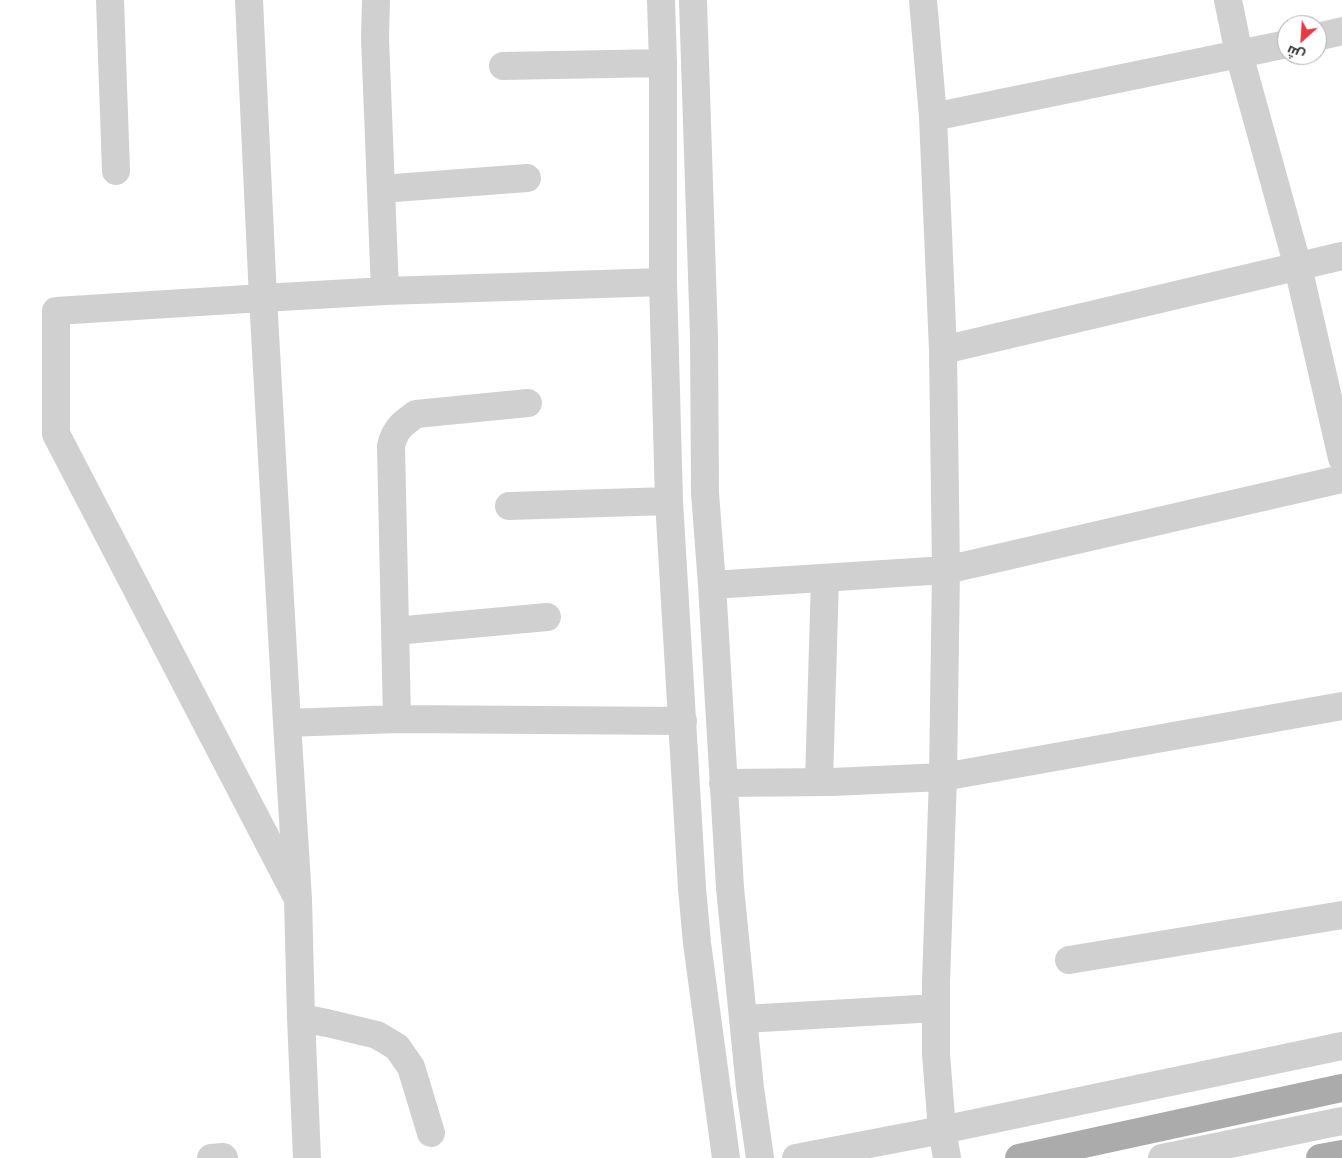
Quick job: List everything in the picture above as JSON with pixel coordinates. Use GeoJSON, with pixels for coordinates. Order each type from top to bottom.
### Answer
{"type":"FeatureCollection","features":[{"type":"Feature","properties":{"kind":"main road"},"geometry":{"type":"LineString","coordinates":[[1019,1158],[1342,1088]]}},
{"type":"Feature","properties":{"kind":"street"},"geometry":{"type":"LineString","coordinates":[[110,0],[116,171]]}},
{"type":"Feature","properties":{"kind":"street"},"geometry":{"type":"LineString","coordinates":[[249,0],[262,298],[298,899],[306,1158]]}},
{"type":"Feature","properties":{"kind":"street"},"geometry":{"type":"LineString","coordinates":[[376,0],[375,38],[385,292]]}},
{"type":"Feature","properties":{"kind":"street"},"geometry":{"type":"LineString","coordinates":[[661,0],[664,64],[663,282],[670,501],[695,925],[726,1158]]}},
{"type":"Feature","properties":{"kind":"street"},"geometry":{"type":"LineString","coordinates":[[693,0],[704,337],[704,493],[712,585],[730,888],[750,1088],[760,1158]]}},
{"type":"Feature","properties":{"kind":"street"},"geometry":{"type":"LineString","coordinates":[[923,0],[933,117],[944,350],[946,570],[936,1054],[942,1130],[947,1158]]}},
{"type":"Feature","properties":{"kind":"street"},"geometry":{"type":"LineString","coordinates":[[1228,0],[1239,54],[1298,267],[1342,458]]}},
{"type":"Feature","properties":{"kind":"street"},"geometry":{"type":"LineString","coordinates":[[1327,35],[1342,31]]}},
{"type":"Feature","properties":{"kind":"street"},"geometry":{"type":"LineString","coordinates":[[933,117],[1277,46]]}},
{"type":"Feature","properties":{"kind":"street"},"geometry":{"type":"LineString","coordinates":[[502,66],[664,64]]}},
{"type":"Feature","properties":{"kind":"street"},"geometry":{"type":"LineString","coordinates":[[381,189],[527,178]]}},
{"type":"Feature","properties":{"kind":"street"},"geometry":{"type":"LineString","coordinates":[[944,350],[1342,256]]}},
{"type":"Feature","properties":{"kind":"street"},"geometry":{"type":"LineString","coordinates":[[298,899],[56,434],[56,311],[385,292],[663,282]]}},
{"type":"Feature","properties":{"kind":"street"},"geometry":{"type":"LineString","coordinates":[[397,719],[391,446],[394,435],[403,424],[416,414],[528,403]]}},
{"type":"Feature","properties":{"kind":"street"},"geometry":{"type":"LineString","coordinates":[[712,585],[946,570],[1342,479]]}},
{"type":"Feature","properties":{"kind":"street"},"geometry":{"type":"LineString","coordinates":[[509,506],[670,501]]}},
{"type":"Feature","properties":{"kind":"street"},"geometry":{"type":"LineString","coordinates":[[819,782],[825,578]]}},
{"type":"Feature","properties":{"kind":"street"},"geometry":{"type":"LineString","coordinates":[[395,631],[547,616]]}},
{"type":"Feature","properties":{"kind":"street"},"geometry":{"type":"LineString","coordinates":[[723,783],[819,782],[943,777],[1342,706]]}},
{"type":"Feature","properties":{"kind":"street"},"geometry":{"type":"LineString","coordinates":[[287,723],[397,719],[683,722]]}},
{"type":"Feature","properties":{"kind":"street"},"geometry":{"type":"LineString","coordinates":[[1069,960],[1342,915]]}},
{"type":"Feature","properties":{"kind":"street"},"geometry":{"type":"LineString","coordinates":[[744,1019],[936,1008]]}},
{"type":"Feature","properties":{"kind":"street"},"geometry":{"type":"LineString","coordinates":[[301,1018],[377,1035],[397,1047],[411,1066],[431,1133]]}},
{"type":"Feature","properties":{"kind":"street"},"geometry":{"type":"LineString","coordinates":[[796,1158],[942,1130],[1342,1046]]}},
{"type":"Feature","properties":{"kind":"street"},"geometry":{"type":"LineString","coordinates":[[1162,1158],[1342,1121]]}},
{"type":"Feature","properties":{"kind":"street"},"geometry":{"type":"LineString","coordinates":[[1211,1158],[1337,1151]]}},
{"type":"Feature","properties":{"kind":"street"},"geometry":{"type":"LineString","coordinates":[[211,1158],[224,1158]]}}]}
